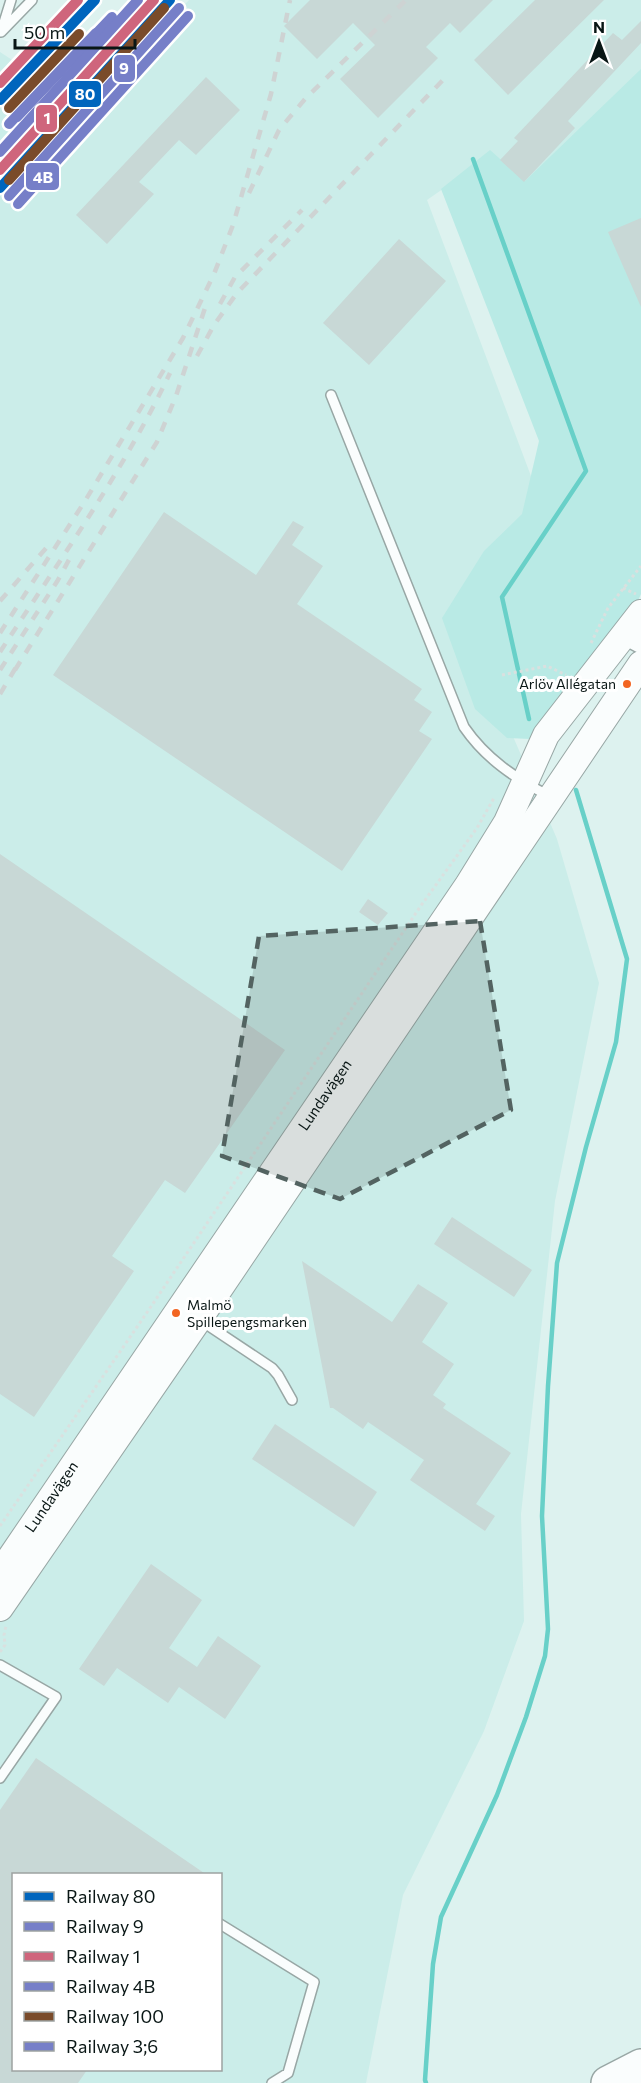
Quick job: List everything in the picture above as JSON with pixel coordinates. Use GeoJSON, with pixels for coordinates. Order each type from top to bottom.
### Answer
{"type":"FeatureCollection","features":[{"type":"Feature","properties":{"kind":"highway"},"geometry":{"type":"LineString","coordinates":[[608,2083],[641,2066]]}},
{"type":"Feature","properties":{"kind":"main road","name":"Lundavägen"},"geometry":{"type":"LineString","coordinates":[[0,1608],[468,885],[507,822],[516,778],[546,735],[632,640],[639,604]]}},
{"type":"Feature","properties":{"kind":"main road","name":"Lundavägen"},"geometry":{"type":"LineString","coordinates":[[0,1573],[189,1313],[551,797],[641,663]]}},
{"type":"Feature","properties":{"kind":"lane"},"geometry":{"type":"LineString","coordinates":[[0,33],[11,0]]}},
{"type":"Feature","properties":{"kind":"lane"},"geometry":{"type":"LineString","coordinates":[[0,33],[32,0]]}},
{"type":"Feature","properties":{"kind":"lane"},"geometry":{"type":"LineString","coordinates":[[331,395],[464,727],[487,756],[516,778],[551,797]]}},
{"type":"Feature","properties":{"kind":"lane"},"geometry":{"type":"LineString","coordinates":[[189,1313],[272,1368],[292,1400]]}},
{"type":"Feature","properties":{"kind":"lane"},"geometry":{"type":"LineString","coordinates":[[0,1665],[56,1697],[0,1778]]}},
{"type":"Feature","properties":{"kind":"lane"},"geometry":{"type":"LineString","coordinates":[[222,1925],[314,1982],[288,2073],[272,2083]]}},
{"type":"Feature","properties":{"kind":"path"},"geometry":{"type":"LineString","coordinates":[[588,649],[608,608],[641,566]]}},
{"type":"Feature","properties":{"kind":"path"},"geometry":{"type":"LineString","coordinates":[[623,588],[639,604]]}},
{"type":"Feature","properties":{"kind":"path"},"geometry":{"type":"LineString","coordinates":[[502,675],[537,666],[547,666],[568,676],[562,684]]}},
{"type":"Feature","properties":{"kind":"path"},"geometry":{"type":"LineString","coordinates":[[0,1526],[420,907],[516,778]]}},
{"type":"Feature","properties":{"kind":"highlighted area"},"geometry":{"type":"Polygon","coordinates":[[[480,921],[511,1110],[340,1199],[222,1156],[259,936],[480,921]]]}},
{"type":"Feature","properties":{"kind":"shaded area"},"geometry":{"type":"Polygon","coordinates":[[[189,0],[641,0],[641,72],[527,189],[490,156],[427,200],[540,500],[482,664],[557,839],[599,983],[555,1201],[521,1514],[524,1621],[484,1731],[403,1895],[366,2083],[0,2083],[0,52],[87,109],[189,0]]]}},
{"type":"Feature","properties":{"kind":"shaded area"},"geometry":{"type":"Polygon","coordinates":[[[641,69],[641,594],[630,618],[530,739],[507,738],[475,709],[442,618],[484,551],[522,514],[539,441],[441,189],[490,150],[525,181],[641,69]]]}},
{"type":"Feature","properties":{"kind":"building"},"geometry":{"type":"Polygon","coordinates":[[[310,0],[493,0],[460,33],[450,23],[426,47],[438,58],[378,118],[340,79],[375,45],[353,23],[317,59],[284,26],[310,0]]]}},
{"type":"Feature","properties":{"kind":"building"},"geometry":{"type":"Polygon","coordinates":[[[535,0],[604,0],[508,95],[474,60],[535,0]]]}},
{"type":"Feature","properties":{"kind":"building"},"geometry":{"type":"Polygon","coordinates":[[[641,21],[641,43],[568,121],[575,128],[524,182],[500,160],[518,141],[514,138],[613,33],[622,40],[641,21]]]}},
{"type":"Feature","properties":{"kind":"building"},"geometry":{"type":"Polygon","coordinates":[[[206,77],[240,110],[196,155],[179,140],[139,182],[154,194],[107,244],[76,215],[206,77]]]}},
{"type":"Feature","properties":{"kind":"building"},"geometry":{"type":"Polygon","coordinates":[[[641,218],[641,307],[608,232],[641,218]]]}},
{"type":"Feature","properties":{"kind":"building"},"geometry":{"type":"Polygon","coordinates":[[[399,239],[446,281],[369,365],[323,323],[399,239]]]}},
{"type":"Feature","properties":{"kind":"building"},"geometry":{"type":"Polygon","coordinates":[[[164,512],[256,575],[293,521],[304,527],[292,545],[323,566],[297,604],[422,689],[414,700],[432,712],[419,731],[432,739],[342,871],[53,675],[164,512]]]}},
{"type":"Feature","properties":{"kind":"building"},"geometry":{"type":"Polygon","coordinates":[[[0,854],[285,1050],[185,1193],[165,1180],[112,1256],[134,1271],[34,1417],[0,1394],[0,854]]]}},
{"type":"Feature","properties":{"kind":"building"},"geometry":{"type":"Polygon","coordinates":[[[368,899],[388,913],[378,925],[359,912],[368,899]]]}},
{"type":"Feature","properties":{"kind":"building"},"geometry":{"type":"Polygon","coordinates":[[[452,1217],[532,1270],[514,1297],[434,1244],[452,1217]]]}},
{"type":"Feature","properties":{"kind":"building"},"geometry":{"type":"Polygon","coordinates":[[[302,1261],[392,1322],[418,1284],[448,1303],[422,1342],[454,1364],[433,1395],[446,1404],[443,1408],[511,1453],[476,1504],[495,1516],[485,1531],[410,1480],[424,1460],[368,1422],[363,1429],[330,1408],[302,1261]]]}},
{"type":"Feature","properties":{"kind":"building"},"geometry":{"type":"Polygon","coordinates":[[[275,1424],[377,1492],[354,1527],[252,1459],[275,1424]]]}},
{"type":"Feature","properties":{"kind":"building"},"geometry":{"type":"Polygon","coordinates":[[[151,1564],[202,1600],[169,1648],[197,1667],[218,1636],[261,1666],[225,1719],[179,1687],[168,1703],[117,1668],[104,1686],[79,1669],[151,1564]]]}},
{"type":"Feature","properties":{"kind":"building"},"geometry":{"type":"Polygon","coordinates":[[[36,1758],[204,1873],[12,1873],[12,2071],[86,2071],[78,2083],[0,2083],[0,1810],[36,1758]]]}},
{"type":"Feature","properties":{"kind":"waterway"},"geometry":{"type":"LineString","coordinates":[[473,159],[586,471],[502,597],[529,719]]}},
{"type":"Feature","properties":{"kind":"waterway"},"geometry":{"type":"LineString","coordinates":[[426,2083],[433,1964],[441,1917],[497,1795],[526,1717],[545,1656],[548,1629],[542,1516],[557,1263],[586,1147],[616,1042],[627,959],[576,790]]}},
{"type":"Feature","properties":{"kind":"railway"},"geometry":{"type":"LineString","coordinates":[[0,633],[85,501],[183,338],[214,274],[233,225],[271,94],[290,0]]}},
{"type":"Feature","properties":{"kind":"railway"},"geometry":{"type":"LineString","coordinates":[[249,193],[279,130],[305,99],[406,0]]}},
{"type":"Feature","properties":{"kind":"railway"},"geometry":{"type":"LineString","coordinates":[[197,356],[214,325],[237,293],[444,79]]}},
{"type":"Feature","properties":{"kind":"railway"},"geometry":{"type":"LineString","coordinates":[[220,304],[235,277],[302,210]]}},
{"type":"Feature","properties":{"kind":"railway"},"geometry":{"type":"LineString","coordinates":[[15,670],[157,442],[176,396],[205,308]]}},
{"type":"Feature","properties":{"kind":"railway"},"geometry":{"type":"LineString","coordinates":[[0,652],[111,481],[152,410],[170,373]]}},
{"type":"Feature","properties":{"kind":"railway"},"geometry":{"type":"LineString","coordinates":[[0,601],[47,547]]}},
{"type":"Feature","properties":{"kind":"railway"},"geometry":{"type":"LineString","coordinates":[[0,670],[71,556]]}},
{"type":"Feature","properties":{"kind":"railway"},"geometry":{"type":"LineString","coordinates":[[0,694],[18,664]]}},
{"type":"Feature","properties":{"kind":"rail line","name":"1"},"geometry":{"type":"LineString","coordinates":[[0,83],[78,0]]}},
{"type":"Feature","properties":{"kind":"rail line","name":"80"},"geometry":{"type":"LineString","coordinates":[[0,100],[95,0]]}},
{"type":"Feature","properties":{"kind":"rail line","name":"3;6"},"geometry":{"type":"LineString","coordinates":[[0,152],[138,0]]}},
{"type":"Feature","properties":{"kind":"rail line","name":"1"},"geometry":{"type":"LineString","coordinates":[[0,170],[154,0]]}},
{"type":"Feature","properties":{"kind":"rail line","name":"80"},"geometry":{"type":"LineString","coordinates":[[0,188],[170,0]]}},
{"type":"Feature","properties":{"kind":"rail line","name":"100"},"geometry":{"type":"LineString","coordinates":[[9,180],[164,8]]}},
{"type":"Feature","properties":{"kind":"rail line","name":"9"},"geometry":{"type":"LineString","coordinates":[[9,196],[179,8]]}},
{"type":"Feature","properties":{"kind":"rail line","name":"4B"},"geometry":{"type":"LineString","coordinates":[[18,204],[188,16]]}},
{"type":"Feature","properties":{"kind":"rail line","name":"4B"},"geometry":{"type":"LineString","coordinates":[[17,117],[112,17]]}},
{"type":"Feature","properties":{"kind":"rail line","name":"9"},"geometry":{"type":"LineString","coordinates":[[9,124],[96,33]]}},
{"type":"Feature","properties":{"kind":"rail line","name":"100"},"geometry":{"type":"LineString","coordinates":[[9,108],[79,34]]}},
{"type":"Feature","properties":{"kind":"place","name":"Arlöv Allégatan"},"geometry":{"type":"Point","coordinates":[627,684]}},
{"type":"Feature","properties":{"kind":"place","name":"Malmö Spillepengsmarken"},"geometry":{"type":"Point","coordinates":[176,1313]}}]}
